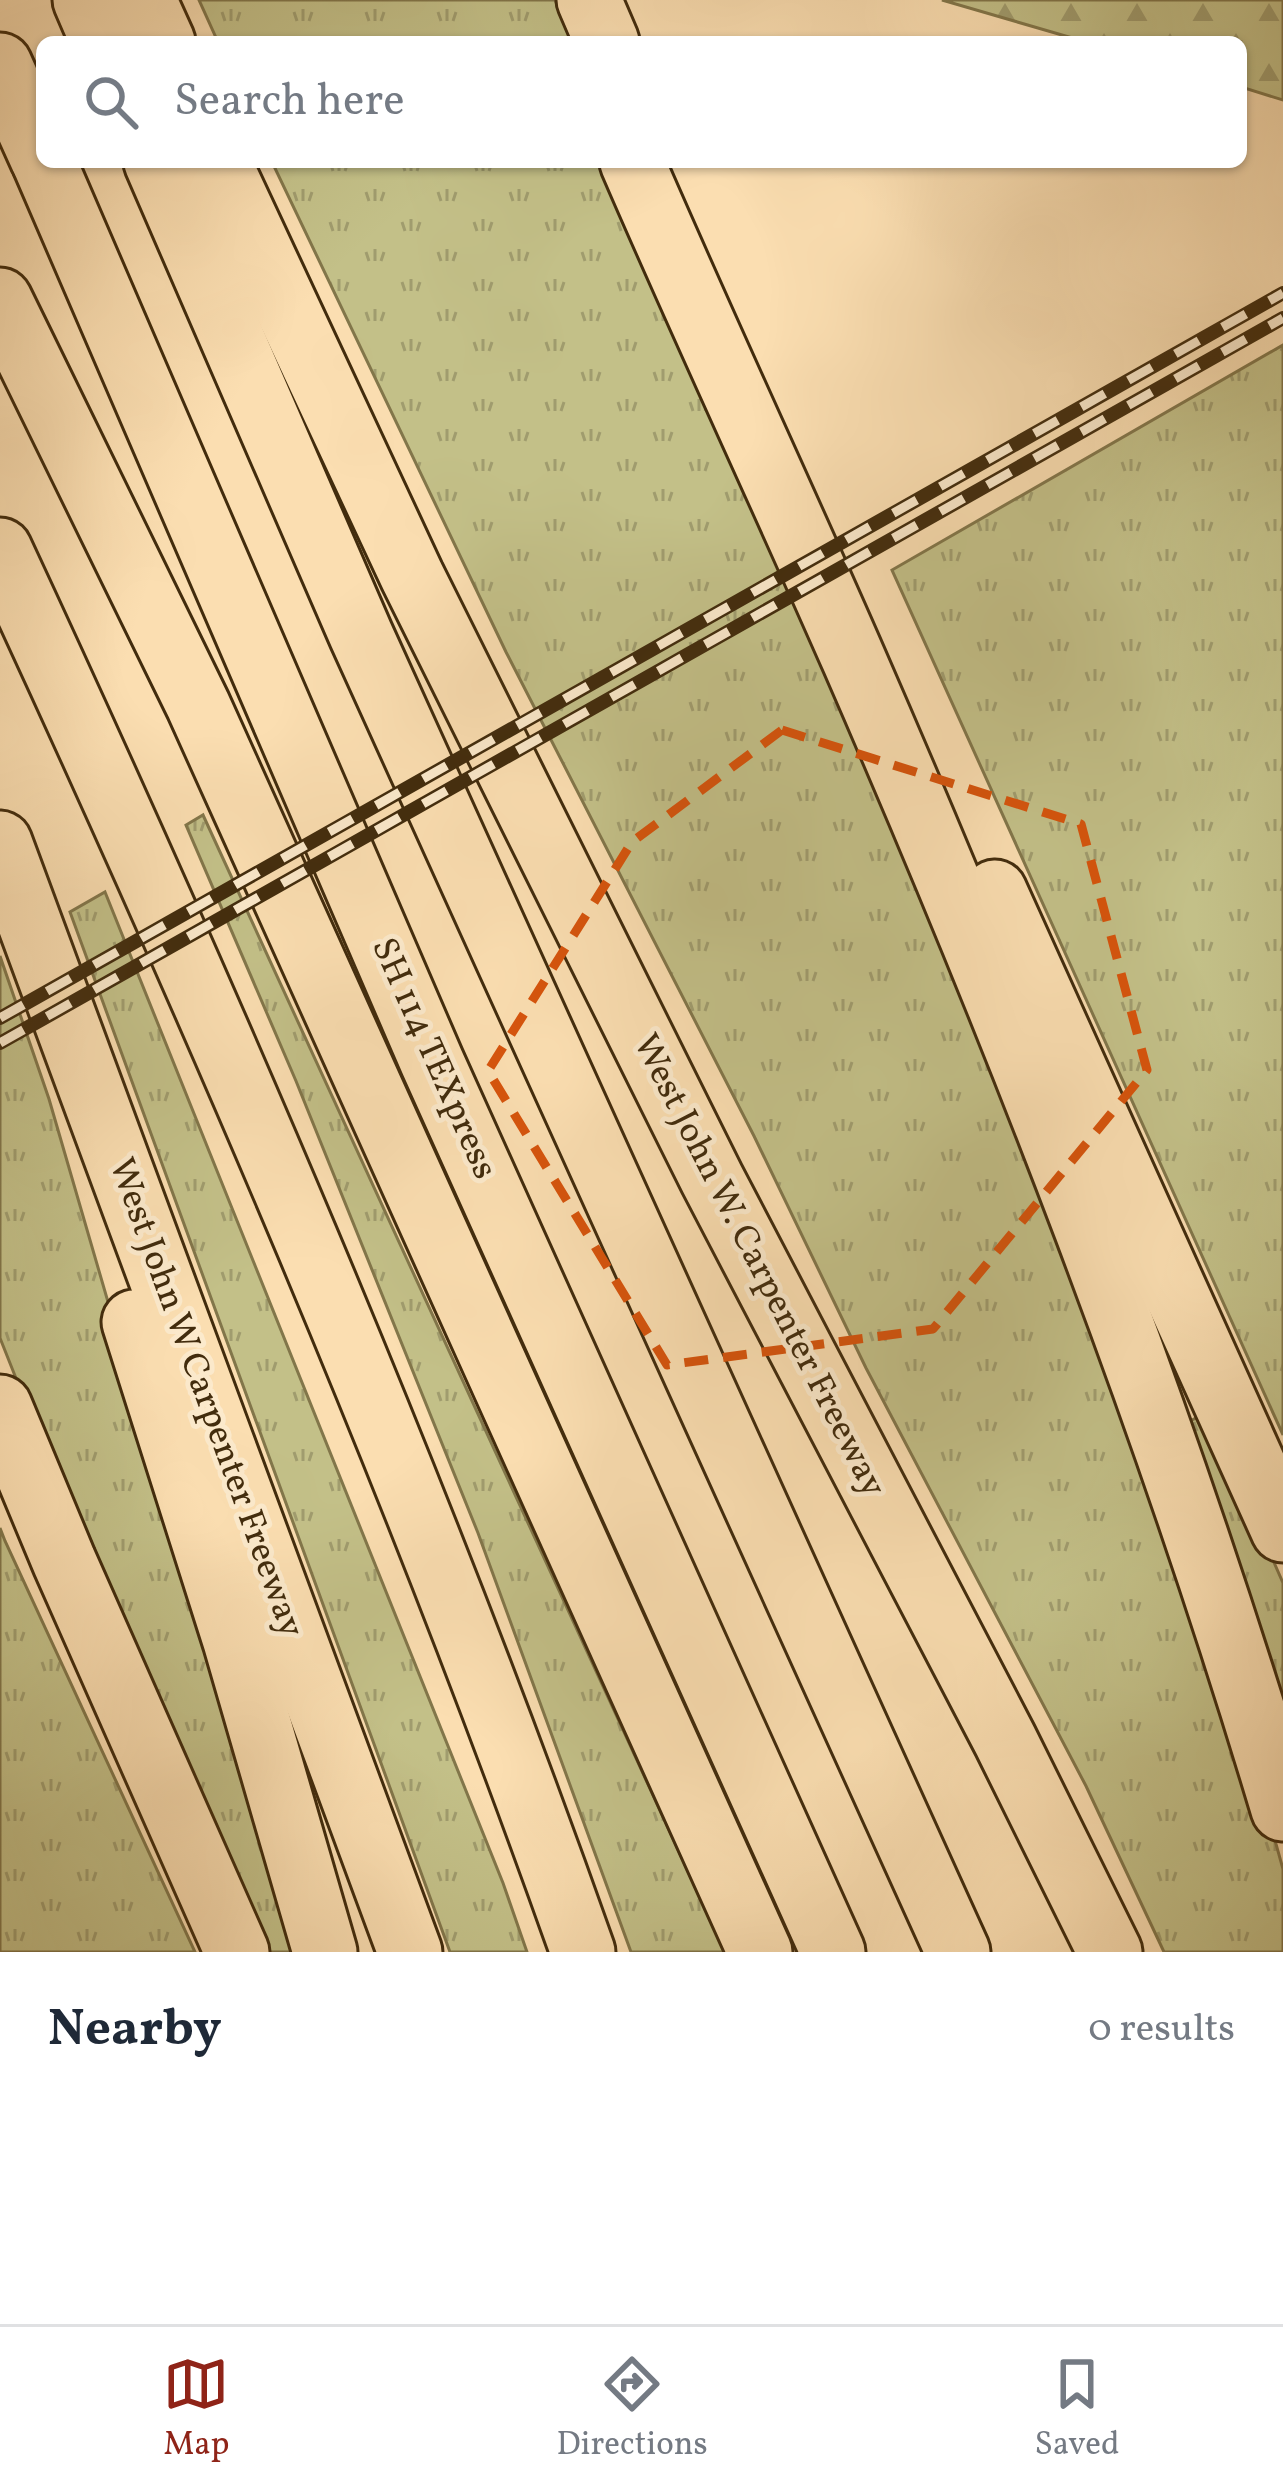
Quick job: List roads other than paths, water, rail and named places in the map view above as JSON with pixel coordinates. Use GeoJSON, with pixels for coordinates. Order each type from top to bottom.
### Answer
{"type":"FeatureCollection","features":[{"type":"Feature","properties":{"kind":"highway"},"geometry":{"type":"LineString","coordinates":[[85,0],[101,36]]}},
{"type":"Feature","properties":{"kind":"highway"},"geometry":{"type":"LineString","coordinates":[[144,0],[160,36]]}},
{"type":"Feature","properties":{"kind":"highway"},"geometry":{"type":"LineString","coordinates":[[590,0],[605,36]]}},
{"type":"Feature","properties":{"kind":"highway","name":"SH 114 TEXpress"},"geometry":{"type":"LineString","coordinates":[[0,65],[36,145]]}},
{"type":"Feature","properties":{"kind":"highway","name":"SH 114 TEXpress"},"geometry":{"type":"LineString","coordinates":[[46,168],[432,1062],[833,1952]]}},
{"type":"Feature","properties":{"kind":"highway"},"geometry":{"type":"LineString","coordinates":[[159,168],[371,656],[958,1952]]}},
{"type":"Feature","properties":{"kind":"highway","name":"West John W. Carpenter Freeway"},"geometry":{"type":"LineString","coordinates":[[222,168],[412,576],[712,1179],[1005,1740],[1110,1952]]}},
{"type":"Feature","properties":{"kind":"highway"},"geometry":{"type":"LineString","coordinates":[[635,168],[855,663],[1076,1199],[1233,1641],[1283,1808]]}},
{"type":"Feature","properties":{"kind":"highway"},"geometry":{"type":"LineString","coordinates":[[665,168],[1283,1530]]}},
{"type":"Feature","properties":{"kind":"highway","name":"SH 114 TEXpress"},"geometry":{"type":"LineString","coordinates":[[0,300],[198,705],[760,1952]]}},
{"type":"Feature","properties":{"kind":"highway"},"geometry":{"type":"LineString","coordinates":[[0,550],[153,880],[337,1313],[583,1952]]}},
{"type":"Feature","properties":{"kind":"highway","name":"West John W Carpenter Freeway"},"geometry":{"type":"LineString","coordinates":[[0,843],[410,1952]]}},
{"type":"Feature","properties":{"kind":"highway"},"geometry":{"type":"LineString","coordinates":[[148,1246],[134,1323],[235,1641],[326,1952]]}},
{"type":"Feature","properties":{"kind":"highway"},"geometry":{"type":"LineString","coordinates":[[0,1407],[237,1952]]}},
{"type":"Feature","properties":{"kind":"railway"},"geometry":{"type":"LineString","coordinates":[[0,1018],[1283,293]]}},
{"type":"Feature","properties":{"kind":"railway"},"geometry":{"type":"LineString","coordinates":[[0,1043],[1283,318]]}}]}
